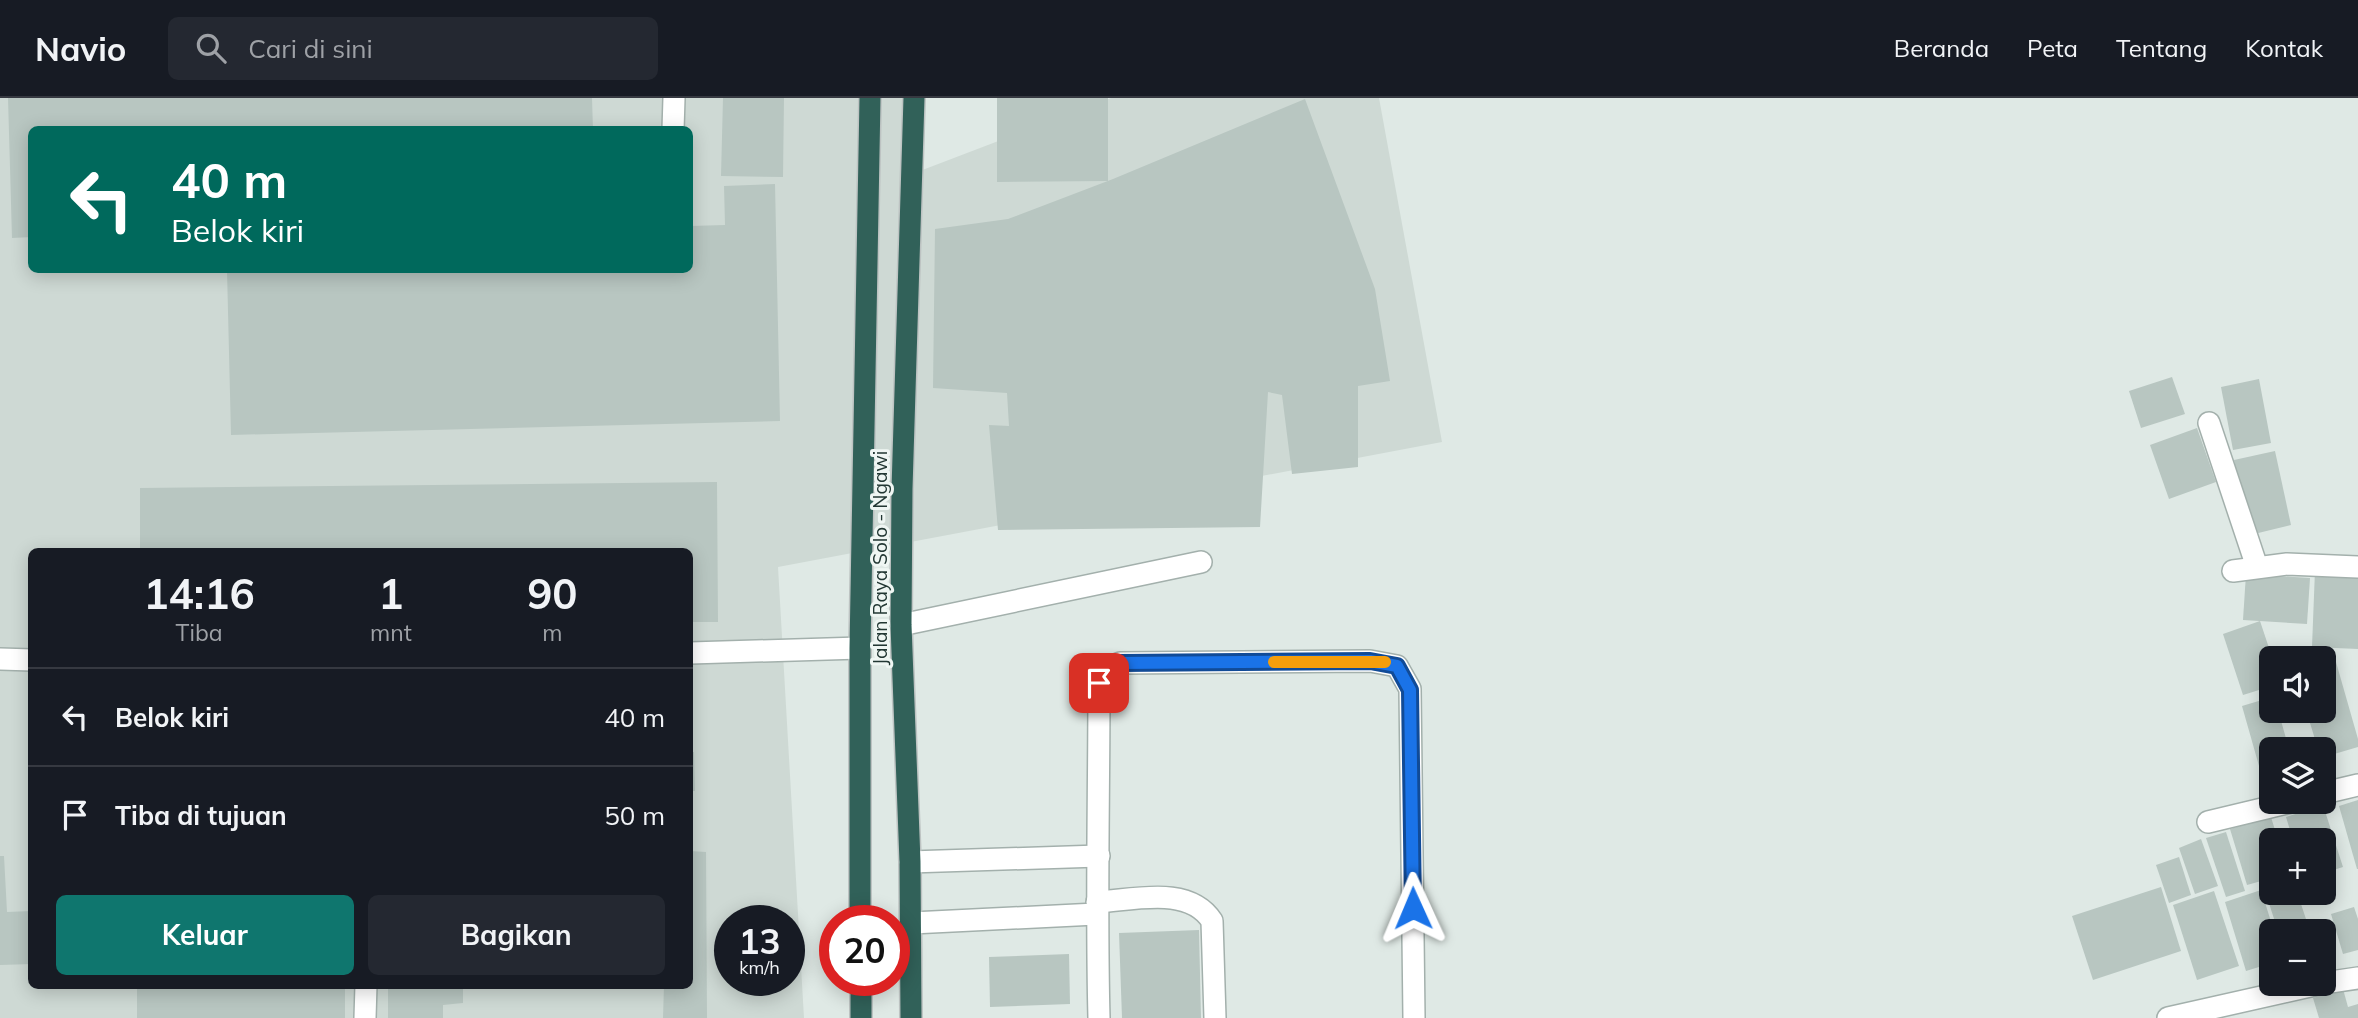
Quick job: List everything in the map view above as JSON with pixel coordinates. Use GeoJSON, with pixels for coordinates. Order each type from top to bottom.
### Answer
{"type":"FeatureCollection","features":[{"type":"Feature","properties":{"kind":"highway","name":"Jalan Raya Solo - Ngawi"},"geometry":{"type":"LineString","coordinates":[[860,905],[860,648],[870,98]]}},
{"type":"Feature","properties":{"kind":"highway","name":"Jalan Raya Solo - Ngawi"},"geometry":{"type":"LineString","coordinates":[[911,1018],[912,923],[901,625],[902,489],[914,98]]}},
{"type":"Feature","properties":{"kind":"highway"},"geometry":{"type":"LineString","coordinates":[[861,996],[861,1018]]}},
{"type":"Feature","properties":{"kind":"street"},"geometry":{"type":"LineString","coordinates":[[673,126],[674,98]]}},
{"type":"Feature","properties":{"kind":"street"},"geometry":{"type":"LineString","coordinates":[[2209,423],[2257,567]]}},
{"type":"Feature","properties":{"kind":"street"},"geometry":{"type":"LineString","coordinates":[[901,625],[1201,562]]}},
{"type":"Feature","properties":{"kind":"street"},"geometry":{"type":"LineString","coordinates":[[2233,571],[2287,564],[2358,567]]}},
{"type":"Feature","properties":{"kind":"street"},"geometry":{"type":"LineString","coordinates":[[693,653],[860,648]]}},
{"type":"Feature","properties":{"kind":"street"},"geometry":{"type":"LineString","coordinates":[[0,659],[28,660]]}},
{"type":"Feature","properties":{"kind":"street"},"geometry":{"type":"LineString","coordinates":[[1099,1018],[1096,908],[1099,856],[1099,683],[1110,667],[1120,663],[1356,661],[1397,666],[1410,690],[1414,1018]]}},
{"type":"Feature","properties":{"kind":"street"},"geometry":{"type":"LineString","coordinates":[[2336,790],[2358,785]]}},
{"type":"Feature","properties":{"kind":"street"},"geometry":{"type":"LineString","coordinates":[[2208,822],[2259,810]]}},
{"type":"Feature","properties":{"kind":"street"},"geometry":{"type":"LineString","coordinates":[[910,862],[1099,856]]}},
{"type":"Feature","properties":{"kind":"street"},"geometry":{"type":"LineString","coordinates":[[912,923],[1096,908],[1178,897],[1199,905],[1212,921],[1215,1018]]}},
{"type":"Feature","properties":{"kind":"street"},"geometry":{"type":"LineString","coordinates":[[2336,981],[2358,978]]}},
{"type":"Feature","properties":{"kind":"street"},"geometry":{"type":"LineString","coordinates":[[365,1018],[366,989]]}},
{"type":"Feature","properties":{"kind":"street"},"geometry":{"type":"LineString","coordinates":[[2168,1018],[2266,996]]}},
{"type":"Feature","properties":{"kind":"shaded area"},"geometry":{"type":"Polygon","coordinates":[[[0,98],[910,98],[912,174],[1111,98],[1379,98],[1442,442],[778,567],[797,905],[714,905],[714,996],[803,996],[804,1018],[0,1018],[0,98]]]}},
{"type":"Feature","properties":{"kind":"building"},"geometry":{"type":"Polygon","coordinates":[[[8,98],[592,98],[593,126],[28,126],[28,237],[12,238],[8,98]]]}},
{"type":"Feature","properties":{"kind":"building"},"geometry":{"type":"Polygon","coordinates":[[[723,98],[784,98],[783,177],[721,176],[723,98]]]}},
{"type":"Feature","properties":{"kind":"building"},"geometry":{"type":"Polygon","coordinates":[[[997,98],[1108,98],[1108,181],[997,182],[997,98]]]}},
{"type":"Feature","properties":{"kind":"building"},"geometry":{"type":"Polygon","coordinates":[[[1305,99],[1375,289],[1390,381],[1358,386],[1358,467],[1292,474],[1282,395],[1268,392],[1260,527],[998,530],[989,425],[1009,426],[1007,393],[933,388],[935,229],[1008,219],[1113,179],[1305,99]]]}},
{"type":"Feature","properties":{"kind":"building"},"geometry":{"type":"Polygon","coordinates":[[[775,184],[780,421],[231,435],[227,273],[693,273],[693,226],[725,225],[724,186],[775,184]]]}},
{"type":"Feature","properties":{"kind":"building"},"geometry":{"type":"Polygon","coordinates":[[[2172,377],[2185,414],[2141,428],[2129,391],[2172,377]]]}},
{"type":"Feature","properties":{"kind":"building"},"geometry":{"type":"Polygon","coordinates":[[[2259,379],[2271,443],[2233,450],[2221,387],[2259,379]]]}},
{"type":"Feature","properties":{"kind":"building"},"geometry":{"type":"Polygon","coordinates":[[[2197,428],[2216,482],[2169,499],[2150,445],[2197,428]]]}},
{"type":"Feature","properties":{"kind":"building"},"geometry":{"type":"Polygon","coordinates":[[[2275,451],[2291,525],[2250,535],[2234,460],[2275,451]]]}},
{"type":"Feature","properties":{"kind":"building"},"geometry":{"type":"Polygon","coordinates":[[[717,482],[718,622],[693,622],[693,548],[140,548],[140,488],[717,482]]]}},
{"type":"Feature","properties":{"kind":"building"},"geometry":{"type":"Polygon","coordinates":[[[2315,570],[2358,572],[2358,649],[2312,646],[2315,570]]]}},
{"type":"Feature","properties":{"kind":"building"},"geometry":{"type":"Polygon","coordinates":[[[2246,574],[2310,578],[2307,624],[2243,620],[2246,574]]]}},
{"type":"Feature","properties":{"kind":"building"},"geometry":{"type":"Polygon","coordinates":[[[2260,621],[2268,646],[2259,646],[2259,690],[2243,695],[2223,634],[2260,621]]]}},
{"type":"Feature","properties":{"kind":"building"},"geometry":{"type":"Polygon","coordinates":[[[2336,662],[2358,747],[2336,753],[2336,737],[2314,737],[2310,723],[2336,723],[2336,662]]]}},
{"type":"Feature","properties":{"kind":"building"},"geometry":{"type":"Polygon","coordinates":[[[2259,701],[2259,723],[2282,723],[2286,737],[2259,737],[2259,766],[2242,706],[2259,701]]]}},
{"type":"Feature","properties":{"kind":"building"},"geometry":{"type":"Polygon","coordinates":[[[693,752],[694,752],[693,791],[693,752]]]}},
{"type":"Feature","properties":{"kind":"building"},"geometry":{"type":"Polygon","coordinates":[[[2358,800],[2358,869],[2357,869],[2339,806],[2358,800]]]}},
{"type":"Feature","properties":{"kind":"building"},"geometry":{"type":"Polygon","coordinates":[[[2295,814],[2326,814],[2330,828],[2289,828],[2286,817],[2295,814]]]}},
{"type":"Feature","properties":{"kind":"building"},"geometry":{"type":"Polygon","coordinates":[[[2271,817],[2274,828],[2259,828],[2259,882],[2247,885],[2230,829],[2271,817]]]}},
{"type":"Feature","properties":{"kind":"building"},"geometry":{"type":"Polygon","coordinates":[[[2226,832],[2245,891],[2226,897],[2206,838],[2226,832]]]}},
{"type":"Feature","properties":{"kind":"building"},"geometry":{"type":"Polygon","coordinates":[[[2201,839],[2218,886],[2195,894],[2179,848],[2201,839]]]}},
{"type":"Feature","properties":{"kind":"building"},"geometry":{"type":"Polygon","coordinates":[[[2336,845],[2343,867],[2336,869],[2336,845]]]}},
{"type":"Feature","properties":{"kind":"building"},"geometry":{"type":"Polygon","coordinates":[[[693,851],[706,852],[707,1018],[663,1018],[664,989],[693,989],[693,851]]]}},
{"type":"Feature","properties":{"kind":"building"},"geometry":{"type":"Polygon","coordinates":[[[0,856],[4,856],[7,912],[28,911],[28,964],[0,965],[0,856]]]}},
{"type":"Feature","properties":{"kind":"building"},"geometry":{"type":"Polygon","coordinates":[[[2179,857],[2191,895],[2169,903],[2156,865],[2179,857]]]}},
{"type":"Feature","properties":{"kind":"building"},"geometry":{"type":"Polygon","coordinates":[[[2161,887],[2181,951],[2093,980],[2072,916],[2161,887]]]}},
{"type":"Feature","properties":{"kind":"building"},"geometry":{"type":"Polygon","coordinates":[[[2214,891],[2239,966],[2197,980],[2173,905],[2214,891]]]}},
{"type":"Feature","properties":{"kind":"building"},"geometry":{"type":"Polygon","coordinates":[[[2259,891],[2259,905],[2266,905],[2270,919],[2259,919],[2259,967],[2246,971],[2225,902],[2259,891]]]}},
{"type":"Feature","properties":{"kind":"building"},"geometry":{"type":"Polygon","coordinates":[[[2270,905],[2301,905],[2306,919],[2274,919],[2270,905]]]}},
{"type":"Feature","properties":{"kind":"building"},"geometry":{"type":"Polygon","coordinates":[[[2354,907],[2358,919],[2358,950],[2343,954],[2336,931],[2336,919],[2332,919],[2331,914],[2354,907]]]}},
{"type":"Feature","properties":{"kind":"building"},"geometry":{"type":"Polygon","coordinates":[[[1199,930],[1201,1018],[1122,1018],[1119,933],[1199,930]]]}},
{"type":"Feature","properties":{"kind":"building"},"geometry":{"type":"Polygon","coordinates":[[[1069,954],[1070,1004],[990,1007],[989,957],[1069,954]]]}},
{"type":"Feature","properties":{"kind":"building"},"geometry":{"type":"Polygon","coordinates":[[[137,989],[345,989],[345,1018],[137,1018],[137,989]]]}},
{"type":"Feature","properties":{"kind":"building"},"geometry":{"type":"Polygon","coordinates":[[[388,989],[463,989],[463,1003],[443,1005],[443,1018],[388,1018],[388,989]]]}},
{"type":"Feature","properties":{"kind":"building"},"geometry":{"type":"Polygon","coordinates":[[[2343,989],[2348,1007],[2358,1004],[2358,1018],[2319,1018],[2313,998],[2336,996],[2336,991],[2343,989]]]}},
{"type":"Feature","properties":{"kind":"slow traffic"},"geometry":{"type":"LineString","coordinates":[[1274,662],[1385,662]]}},
{"type":"Feature","properties":{"kind":"route"},"geometry":{"type":"LineString","coordinates":[[1099,683],[1110,667],[1120,663],[1370,661],[1397,666],[1410,690],[1413,908]]}}]}
